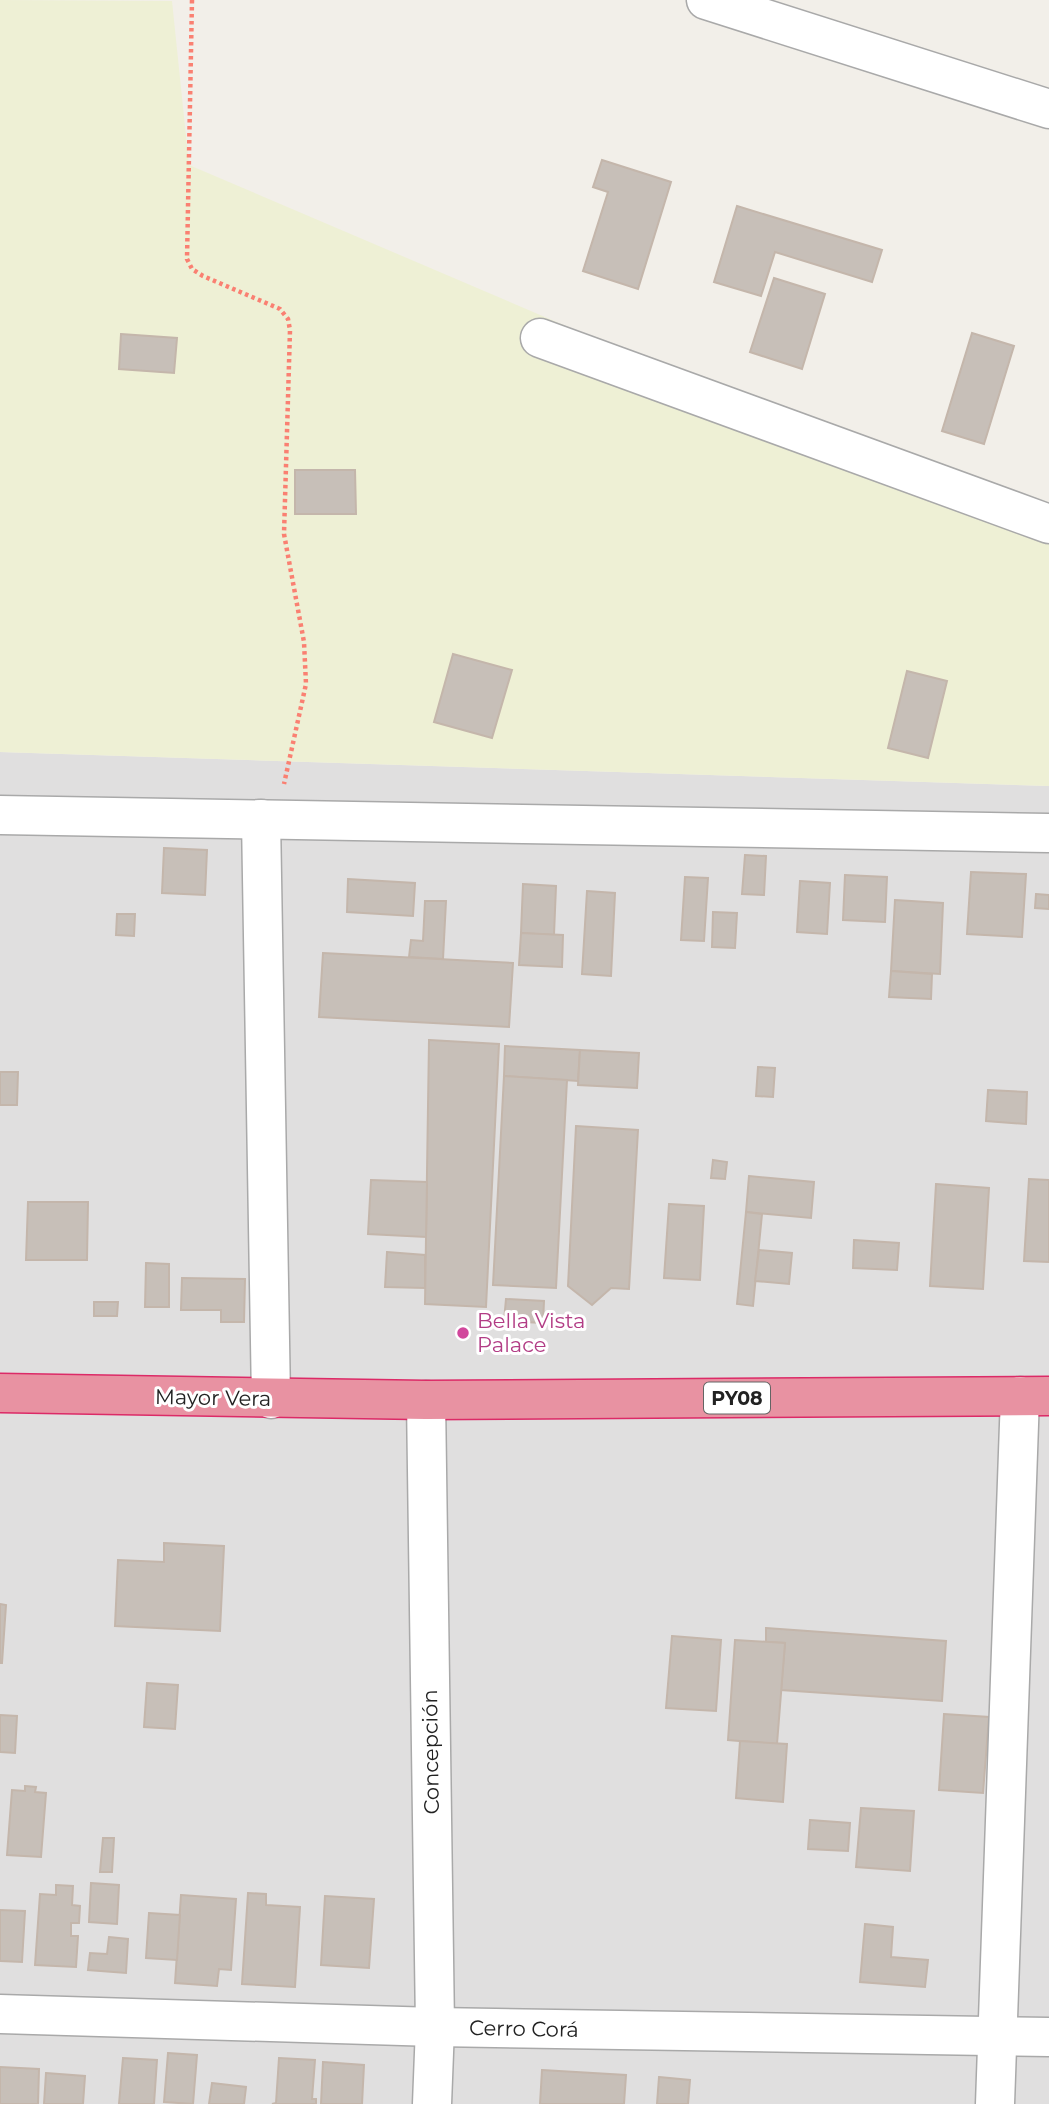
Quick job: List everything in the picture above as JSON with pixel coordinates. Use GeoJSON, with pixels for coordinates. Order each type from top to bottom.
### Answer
{"type":"FeatureCollection","features":[{"type":"Feature","properties":{"kind":"highway","name":"Mayor Vera"},"geometry":{"type":"LineString","coordinates":[[0,1393],[426,1400]]}},
{"type":"Feature","properties":{"kind":"highway","name":"PY08"},"geometry":{"type":"LineString","coordinates":[[426,1400],[1035,1396]]}},
{"type":"Feature","properties":{"kind":"street"},"geometry":{"type":"LineString","coordinates":[[706,0],[1049,109]]}},
{"type":"Feature","properties":{"kind":"street"},"geometry":{"type":"LineString","coordinates":[[540,338],[1049,524]]}},
{"type":"Feature","properties":{"kind":"street"},"geometry":{"type":"LineString","coordinates":[[0,815],[1049,833]]}},
{"type":"Feature","properties":{"kind":"street"},"geometry":{"type":"LineString","coordinates":[[269,820],[271,1399]]}},
{"type":"Feature","properties":{"kind":"street"},"geometry":{"type":"LineString","coordinates":[[995,2104],[1035,1396]]}},
{"type":"Feature","properties":{"kind":"street","name":"Concepción"},"geometry":{"type":"LineString","coordinates":[[426,1400],[435,2027],[432,2104]]}},
{"type":"Feature","properties":{"kind":"street","name":"Cerro Corá"},"geometry":{"type":"LineString","coordinates":[[0,2014],[435,2027],[1049,2037]]}},
{"type":"Feature","properties":{"kind":"path"},"geometry":{"type":"LineString","coordinates":[[192,0],[187,259],[192,268],[204,276],[280,309],[288,320],[290,330],[284,534],[304,642],[306,684],[269,820]]}},
{"type":"Feature","properties":{"kind":"shaded area"},"geometry":{"type":"Polygon","coordinates":[[[0,752],[1049,786],[1049,2104],[0,2104],[0,752]]]}},
{"type":"Feature","properties":{"kind":"green space"},"geometry":{"type":"Polygon","coordinates":[[[0,0],[172,1],[189,165],[1049,532],[1049,786],[0,752],[0,0]]]}},
{"type":"Feature","properties":{"kind":"building"},"geometry":{"type":"Polygon","coordinates":[[[602,160],[671,182],[638,289],[583,271],[608,192],[593,187],[602,160]]]}},
{"type":"Feature","properties":{"kind":"building"},"geometry":{"type":"Polygon","coordinates":[[[737,206],[882,250],[872,282],[775,252],[761,296],[714,282],[737,206]]]}},
{"type":"Feature","properties":{"kind":"building"},"geometry":{"type":"Polygon","coordinates":[[[774,278],[825,294],[802,369],[750,352],[774,278]]]}},
{"type":"Feature","properties":{"kind":"building"},"geometry":{"type":"Polygon","coordinates":[[[972,333],[1014,346],[984,444],[942,431],[972,333]]]}},
{"type":"Feature","properties":{"kind":"building"},"geometry":{"type":"Polygon","coordinates":[[[121,334],[177,338],[174,373],[119,369],[121,334]]]}},
{"type":"Feature","properties":{"kind":"building"},"geometry":{"type":"Polygon","coordinates":[[[295,470],[355,470],[356,514],[295,514],[295,470]]]}},
{"type":"Feature","properties":{"kind":"building"},"geometry":{"type":"Polygon","coordinates":[[[453,654],[512,670],[492,738],[434,722],[453,654]]]}},
{"type":"Feature","properties":{"kind":"building"},"geometry":{"type":"Polygon","coordinates":[[[907,671],[947,681],[928,758],[888,748],[907,671]]]}},
{"type":"Feature","properties":{"kind":"building"},"geometry":{"type":"Polygon","coordinates":[[[164,848],[207,850],[205,895],[162,893],[164,848]]]}},
{"type":"Feature","properties":{"kind":"building"},"geometry":{"type":"Polygon","coordinates":[[[745,855],[766,856],[764,895],[742,894],[745,855]]]}},
{"type":"Feature","properties":{"kind":"building"},"geometry":{"type":"Polygon","coordinates":[[[971,872],[1026,874],[1022,937],[967,934],[971,872]]]}},
{"type":"Feature","properties":{"kind":"building"},"geometry":{"type":"Polygon","coordinates":[[[845,875],[887,877],[885,922],[843,920],[845,875]]]}},
{"type":"Feature","properties":{"kind":"building"},"geometry":{"type":"Polygon","coordinates":[[[685,877],[708,878],[704,941],[681,940],[685,877]]]}},
{"type":"Feature","properties":{"kind":"building"},"geometry":{"type":"Polygon","coordinates":[[[348,879],[415,883],[413,916],[347,912],[348,879]]]}},
{"type":"Feature","properties":{"kind":"building"},"geometry":{"type":"Polygon","coordinates":[[[800,881],[830,883],[827,934],[797,932],[800,881]]]}},
{"type":"Feature","properties":{"kind":"building"},"geometry":{"type":"Polygon","coordinates":[[[523,884],[556,886],[554,935],[521,933],[523,884]]]}},
{"type":"Feature","properties":{"kind":"building"},"geometry":{"type":"Polygon","coordinates":[[[587,891],[615,893],[611,976],[582,974],[587,891]]]}},
{"type":"Feature","properties":{"kind":"building"},"geometry":{"type":"Polygon","coordinates":[[[1036,894],[1049,895],[1049,909],[1035,908],[1036,894]]]}},
{"type":"Feature","properties":{"kind":"building"},"geometry":{"type":"Polygon","coordinates":[[[895,900],[943,903],[940,974],[891,971],[895,900]]]}},
{"type":"Feature","properties":{"kind":"building"},"geometry":{"type":"Polygon","coordinates":[[[425,901],[446,901],[443,959],[409,957],[411,940],[423,941],[425,901]]]}},
{"type":"Feature","properties":{"kind":"building"},"geometry":{"type":"Polygon","coordinates":[[[713,912],[737,913],[735,948],[712,947],[713,912]]]}},
{"type":"Feature","properties":{"kind":"building"},"geometry":{"type":"Polygon","coordinates":[[[117,914],[135,914],[134,936],[116,935],[117,914]]]}},
{"type":"Feature","properties":{"kind":"building"},"geometry":{"type":"Polygon","coordinates":[[[521,933],[563,935],[562,967],[519,965],[521,933]]]}},
{"type":"Feature","properties":{"kind":"building"},"geometry":{"type":"Polygon","coordinates":[[[323,953],[513,963],[509,1027],[319,1017],[323,953]]]}},
{"type":"Feature","properties":{"kind":"building"},"geometry":{"type":"Polygon","coordinates":[[[891,971],[932,974],[931,999],[889,997],[891,971]]]}},
{"type":"Feature","properties":{"kind":"building"},"geometry":{"type":"Polygon","coordinates":[[[429,1040],[499,1044],[486,1307],[425,1304],[429,1040]]]}},
{"type":"Feature","properties":{"kind":"building"},"geometry":{"type":"Polygon","coordinates":[[[505,1046],[580,1050],[578,1081],[504,1076],[505,1046]]]}},
{"type":"Feature","properties":{"kind":"building"},"geometry":{"type":"Polygon","coordinates":[[[580,1050],[639,1053],[637,1088],[578,1085],[580,1050]]]}},
{"type":"Feature","properties":{"kind":"building"},"geometry":{"type":"Polygon","coordinates":[[[758,1067],[775,1068],[773,1097],[756,1096],[758,1067]]]}},
{"type":"Feature","properties":{"kind":"building"},"geometry":{"type":"Polygon","coordinates":[[[0,1072],[18,1072],[17,1105],[0,1105],[0,1072]]]}},
{"type":"Feature","properties":{"kind":"building"},"geometry":{"type":"Polygon","coordinates":[[[504,1076],[567,1080],[556,1288],[493,1285],[504,1076]]]}},
{"type":"Feature","properties":{"kind":"building"},"geometry":{"type":"Polygon","coordinates":[[[988,1090],[1027,1092],[1026,1124],[986,1121],[988,1090]]]}},
{"type":"Feature","properties":{"kind":"building"},"geometry":{"type":"Polygon","coordinates":[[[576,1126],[638,1130],[629,1289],[611,1288],[592,1305],[568,1286],[576,1126]]]}},
{"type":"Feature","properties":{"kind":"building"},"geometry":{"type":"Polygon","coordinates":[[[713,1160],[727,1162],[725,1179],[711,1178],[713,1160]]]}},
{"type":"Feature","properties":{"kind":"building"},"geometry":{"type":"Polygon","coordinates":[[[749,1176],[814,1182],[811,1218],[746,1212],[749,1176]]]}},
{"type":"Feature","properties":{"kind":"building"},"geometry":{"type":"Polygon","coordinates":[[[1029,1179],[1049,1180],[1049,1262],[1024,1261],[1029,1179]]]}},
{"type":"Feature","properties":{"kind":"building"},"geometry":{"type":"Polygon","coordinates":[[[371,1180],[427,1182],[426,1237],[368,1234],[371,1180]]]}},
{"type":"Feature","properties":{"kind":"building"},"geometry":{"type":"Polygon","coordinates":[[[936,1184],[989,1188],[983,1289],[930,1286],[936,1184]]]}},
{"type":"Feature","properties":{"kind":"building"},"geometry":{"type":"Polygon","coordinates":[[[28,1202],[88,1202],[87,1260],[26,1260],[28,1202]]]}},
{"type":"Feature","properties":{"kind":"building"},"geometry":{"type":"Polygon","coordinates":[[[669,1204],[704,1206],[700,1280],[664,1278],[669,1204]]]}},
{"type":"Feature","properties":{"kind":"building"},"geometry":{"type":"Polygon","coordinates":[[[746,1212],[762,1214],[753,1306],[737,1304],[746,1212]]]}},
{"type":"Feature","properties":{"kind":"building"},"geometry":{"type":"Polygon","coordinates":[[[854,1240],[899,1243],[897,1270],[853,1268],[854,1240]]]}},
{"type":"Feature","properties":{"kind":"building"},"geometry":{"type":"Polygon","coordinates":[[[759,1250],[792,1253],[789,1284],[755,1281],[759,1250]]]}},
{"type":"Feature","properties":{"kind":"building"},"geometry":{"type":"Polygon","coordinates":[[[387,1252],[425,1255],[425,1288],[385,1287],[387,1252]]]}},
{"type":"Feature","properties":{"kind":"building"},"geometry":{"type":"Polygon","coordinates":[[[146,1263],[169,1264],[169,1307],[145,1307],[146,1263]]]}},
{"type":"Feature","properties":{"kind":"building"},"geometry":{"type":"Polygon","coordinates":[[[182,1278],[245,1279],[244,1322],[221,1322],[221,1310],[181,1310],[182,1278]]]}},
{"type":"Feature","properties":{"kind":"building"},"geometry":{"type":"Polygon","coordinates":[[[506,1299],[544,1301],[543,1323],[504,1321],[506,1299]]]}},
{"type":"Feature","properties":{"kind":"building"},"geometry":{"type":"Polygon","coordinates":[[[94,1302],[118,1302],[117,1316],[94,1316],[94,1302]]]}},
{"type":"Feature","properties":{"kind":"building"},"geometry":{"type":"Polygon","coordinates":[[[164,1543],[224,1546],[220,1631],[115,1626],[118,1560],[164,1562],[164,1543]]]}},
{"type":"Feature","properties":{"kind":"building"},"geometry":{"type":"Polygon","coordinates":[[[0,1604],[6,1605],[2,1663],[0,1663],[0,1604]]]}},
{"type":"Feature","properties":{"kind":"building"},"geometry":{"type":"Polygon","coordinates":[[[766,1628],[946,1641],[942,1701],[781,1690],[785,1643],[766,1642],[766,1628]]]}},
{"type":"Feature","properties":{"kind":"building"},"geometry":{"type":"Polygon","coordinates":[[[672,1636],[721,1640],[716,1711],[666,1708],[672,1636]]]}},
{"type":"Feature","properties":{"kind":"building"},"geometry":{"type":"Polygon","coordinates":[[[735,1640],[785,1643],[777,1744],[728,1740],[735,1640]]]}},
{"type":"Feature","properties":{"kind":"building"},"geometry":{"type":"Polygon","coordinates":[[[147,1683],[178,1685],[175,1729],[144,1727],[147,1683]]]}},
{"type":"Feature","properties":{"kind":"building"},"geometry":{"type":"Polygon","coordinates":[[[944,1714],[989,1717],[983,1793],[939,1790],[944,1714]]]}},
{"type":"Feature","properties":{"kind":"building"},"geometry":{"type":"Polygon","coordinates":[[[0,1715],[17,1716],[15,1753],[0,1752],[0,1715]]]}},
{"type":"Feature","properties":{"kind":"building"},"geometry":{"type":"Polygon","coordinates":[[[740,1741],[787,1744],[783,1802],[736,1798],[740,1741]]]}},
{"type":"Feature","properties":{"kind":"building"},"geometry":{"type":"Polygon","coordinates":[[[25,1786],[36,1787],[35,1792],[46,1793],[41,1857],[7,1855],[12,1790],[25,1791],[25,1786]]]}},
{"type":"Feature","properties":{"kind":"building"},"geometry":{"type":"Polygon","coordinates":[[[861,1808],[914,1811],[910,1871],[856,1867],[861,1808]]]}},
{"type":"Feature","properties":{"kind":"building"},"geometry":{"type":"Polygon","coordinates":[[[810,1820],[850,1823],[848,1851],[808,1849],[810,1820]]]}},
{"type":"Feature","properties":{"kind":"building"},"geometry":{"type":"Polygon","coordinates":[[[103,1838],[114,1838],[112,1872],[100,1872],[103,1838]]]}},
{"type":"Feature","properties":{"kind":"building"},"geometry":{"type":"Polygon","coordinates":[[[91,1883],[119,1885],[117,1924],[89,1922],[91,1883]]]}},
{"type":"Feature","properties":{"kind":"building"},"geometry":{"type":"Polygon","coordinates":[[[56,1885],[73,1886],[72,1905],[80,1906],[79,1923],[71,1923],[71,1936],[78,1936],[76,1967],[35,1965],[40,1894],[56,1895],[56,1885]]]}},
{"type":"Feature","properties":{"kind":"building"},"geometry":{"type":"Polygon","coordinates":[[[248,1893],[266,1894],[266,1905],[300,1907],[295,1987],[242,1984],[248,1893]]]}},
{"type":"Feature","properties":{"kind":"building"},"geometry":{"type":"Polygon","coordinates":[[[181,1895],[236,1899],[231,1970],[219,1969],[217,1986],[175,1983],[181,1895]]]}},
{"type":"Feature","properties":{"kind":"building"},"geometry":{"type":"Polygon","coordinates":[[[325,1896],[374,1899],[369,1968],[321,1965],[325,1896]]]}},
{"type":"Feature","properties":{"kind":"building"},"geometry":{"type":"Polygon","coordinates":[[[0,1910],[25,1911],[22,1962],[0,1961],[0,1910]]]}},
{"type":"Feature","properties":{"kind":"building"},"geometry":{"type":"Polygon","coordinates":[[[149,1913],[180,1915],[177,1960],[146,1958],[149,1913]]]}},
{"type":"Feature","properties":{"kind":"building"},"geometry":{"type":"Polygon","coordinates":[[[865,1924],[893,1927],[891,1957],[928,1960],[925,1987],[860,1982],[865,1924]]]}},
{"type":"Feature","properties":{"kind":"building"},"geometry":{"type":"Polygon","coordinates":[[[109,1937],[128,1939],[126,1973],[88,1970],[90,1953],[107,1954],[109,1937]]]}},
{"type":"Feature","properties":{"kind":"building"},"geometry":{"type":"Polygon","coordinates":[[[168,2053],[197,2055],[193,2104],[164,2102],[168,2053]]]}},
{"type":"Feature","properties":{"kind":"building"},"geometry":{"type":"Polygon","coordinates":[[[123,2058],[157,2060],[154,2104],[119,2104],[123,2058]]]}},
{"type":"Feature","properties":{"kind":"building"},"geometry":{"type":"Polygon","coordinates":[[[279,2058],[315,2060],[312,2099],[316,2099],[316,2104],[272,2104],[276,2103],[279,2058]]]}},
{"type":"Feature","properties":{"kind":"building"},"geometry":{"type":"Polygon","coordinates":[[[323,2062],[364,2065],[362,2104],[321,2104],[323,2062]]]}},
{"type":"Feature","properties":{"kind":"building"},"geometry":{"type":"Polygon","coordinates":[[[0,2067],[39,2069],[38,2104],[0,2104],[0,2067]]]}},
{"type":"Feature","properties":{"kind":"building"},"geometry":{"type":"Polygon","coordinates":[[[542,2070],[626,2075],[624,2104],[540,2104],[542,2070]]]}},
{"type":"Feature","properties":{"kind":"building"},"geometry":{"type":"Polygon","coordinates":[[[46,2073],[85,2076],[83,2104],[44,2104],[46,2073]]]}},
{"type":"Feature","properties":{"kind":"building"},"geometry":{"type":"Polygon","coordinates":[[[659,2077],[690,2080],[688,2104],[657,2104],[659,2077]]]}},
{"type":"Feature","properties":{"kind":"building"},"geometry":{"type":"Polygon","coordinates":[[[212,2083],[246,2087],[244,2104],[209,2104],[212,2083]]]}},
{"type":"Feature","properties":{"kind":"place","name":"Bella Vista Palace"},"geometry":{"type":"Point","coordinates":[463,1333]}}]}
